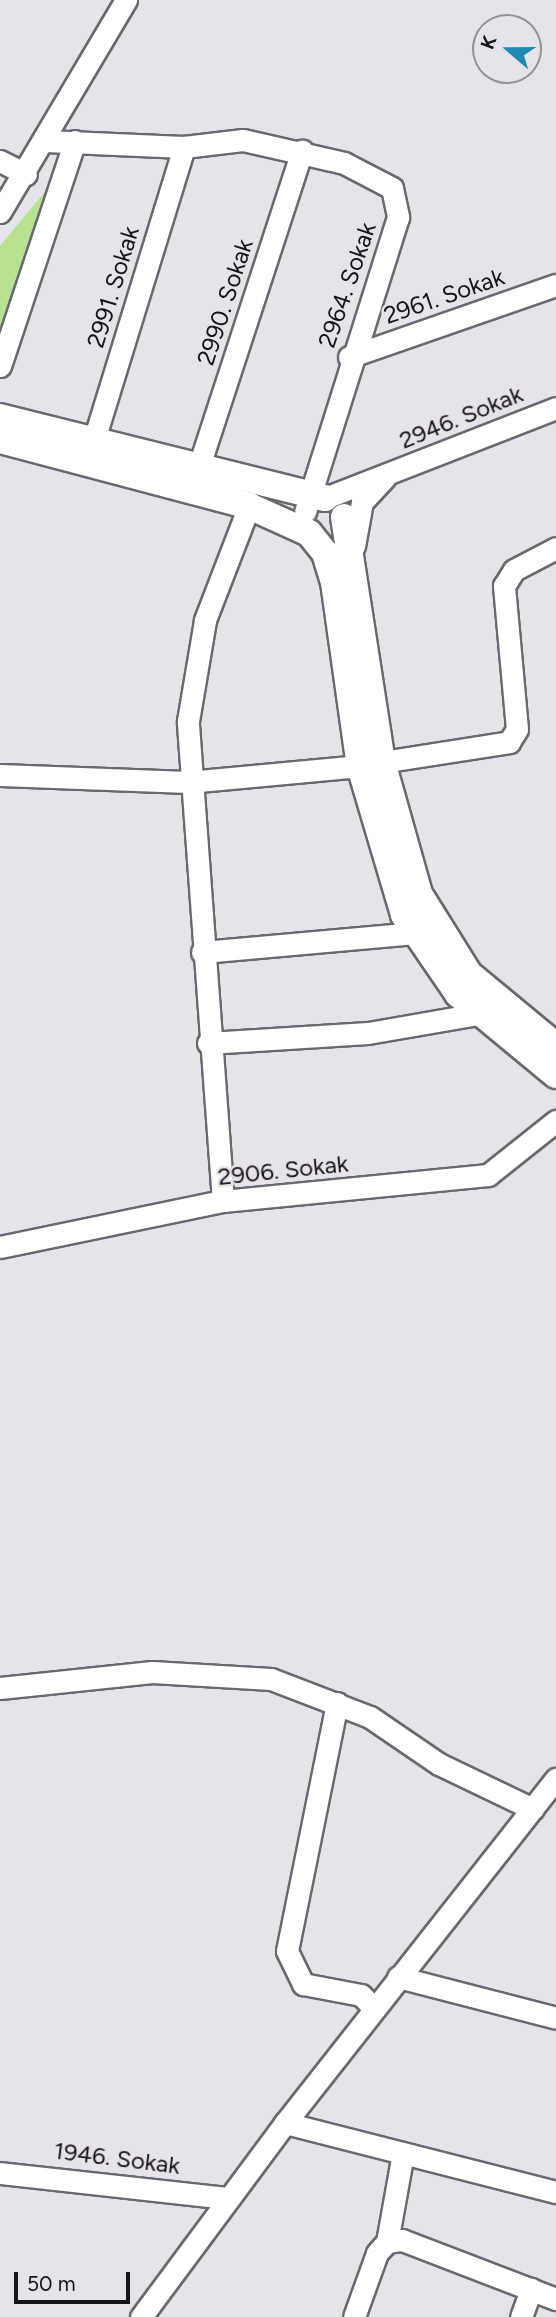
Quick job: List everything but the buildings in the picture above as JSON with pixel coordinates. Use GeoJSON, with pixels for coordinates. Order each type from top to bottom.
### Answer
{"type":"FeatureCollection","features":[{"type":"Feature","properties":{"kind":"main road"},"geometry":{"type":"LineString","coordinates":[[0,417],[198,469],[312,509],[332,538],[353,509]]}},
{"type":"Feature","properties":{"kind":"main road"},"geometry":{"type":"LineString","coordinates":[[0,440],[249,506],[353,509]]}},
{"type":"Feature","properties":{"kind":"main road"},"geometry":{"type":"LineString","coordinates":[[312,509],[335,587],[371,764],[413,933],[439,974],[478,1014],[556,1074]]}},
{"type":"Feature","properties":{"kind":"main road"},"geometry":{"type":"LineString","coordinates":[[353,509],[371,764],[414,882],[438,934],[473,979],[556,1046]]}},
{"type":"Feature","properties":{"kind":"street"},"geometry":{"type":"LineString","coordinates":[[0,212],[46,141],[126,0]]}},
{"type":"Feature","properties":{"kind":"street","name":"2964. Sokak"},"geometry":{"type":"LineString","coordinates":[[46,141],[184,147],[243,140],[302,151],[386,180],[398,206],[349,357],[312,509]]}},
{"type":"Feature","properties":{"kind":"street"},"geometry":{"type":"LineString","coordinates":[[0,366],[75,141]]}},
{"type":"Feature","properties":{"kind":"street","name":"2991. Sokak"},"geometry":{"type":"LineString","coordinates":[[93,443],[184,147]]}},
{"type":"Feature","properties":{"kind":"street","name":"2990. Sokak"},"geometry":{"type":"LineString","coordinates":[[198,469],[302,151]]}},
{"type":"Feature","properties":{"kind":"street"},"geometry":{"type":"LineString","coordinates":[[0,161],[26,174]]}},
{"type":"Feature","properties":{"kind":"street","name":"2961. Sokak"},"geometry":{"type":"LineString","coordinates":[[349,357],[556,285]]}},
{"type":"Feature","properties":{"kind":"street","name":"2946. Sokak"},"geometry":{"type":"LineString","coordinates":[[312,509],[386,476],[556,408]]}},
{"type":"Feature","properties":{"kind":"street"},"geometry":{"type":"LineString","coordinates":[[353,509],[386,476]]}},
{"type":"Feature","properties":{"kind":"street"},"geometry":{"type":"LineString","coordinates":[[223,1201],[188,782],[198,645],[249,506]]}},
{"type":"Feature","properties":{"kind":"street"},"geometry":{"type":"LineString","coordinates":[[0,775],[188,782],[371,764],[509,742],[517,729],[504,586],[514,570],[556,548]]}},
{"type":"Feature","properties":{"kind":"street"},"geometry":{"type":"LineString","coordinates":[[201,952],[413,933]]}},
{"type":"Feature","properties":{"kind":"street"},"geometry":{"type":"LineString","coordinates":[[208,1043],[368,1033],[478,1014]]}},
{"type":"Feature","properties":{"kind":"street","name":"2906. Sokak"},"geometry":{"type":"LineString","coordinates":[[0,1247],[223,1201],[488,1175],[556,1121]]}},
{"type":"Feature","properties":{"kind":"street"},"geometry":{"type":"LineString","coordinates":[[0,1688],[27,1690],[115,1673],[243,1675],[337,1703],[533,1809]]}},
{"type":"Feature","properties":{"kind":"street"},"geometry":{"type":"LineString","coordinates":[[337,1703],[287,1951],[303,1984],[361,1995],[374,2008]]}},
{"type":"Feature","properties":{"kind":"street"},"geometry":{"type":"LineString","coordinates":[[141,2317],[285,2123],[556,1779]]}},
{"type":"Feature","properties":{"kind":"street"},"geometry":{"type":"LineString","coordinates":[[398,1977],[556,2018]]}},
{"type":"Feature","properties":{"kind":"street"},"geometry":{"type":"LineString","coordinates":[[285,2123],[556,2192]]}},
{"type":"Feature","properties":{"kind":"street"},"geometry":{"type":"LineString","coordinates":[[354,2317],[377,2253],[387,2242],[403,2153]]}},
{"type":"Feature","properties":{"kind":"street","name":"1946. Sokak"},"geometry":{"type":"LineString","coordinates":[[0,2173],[228,2198]]}},
{"type":"Feature","properties":{"kind":"street"},"geometry":{"type":"LineString","coordinates":[[387,2242],[402,2240],[556,2299]]}},
{"type":"Feature","properties":{"kind":"street"},"geometry":{"type":"LineString","coordinates":[[521,2317],[531,2289]]}},
{"type":"Feature","properties":{"kind":"green space"},"geometry":{"type":"Polygon","coordinates":[[[48,188],[52,190],[0,341],[0,246],[48,188]]]}}]}
